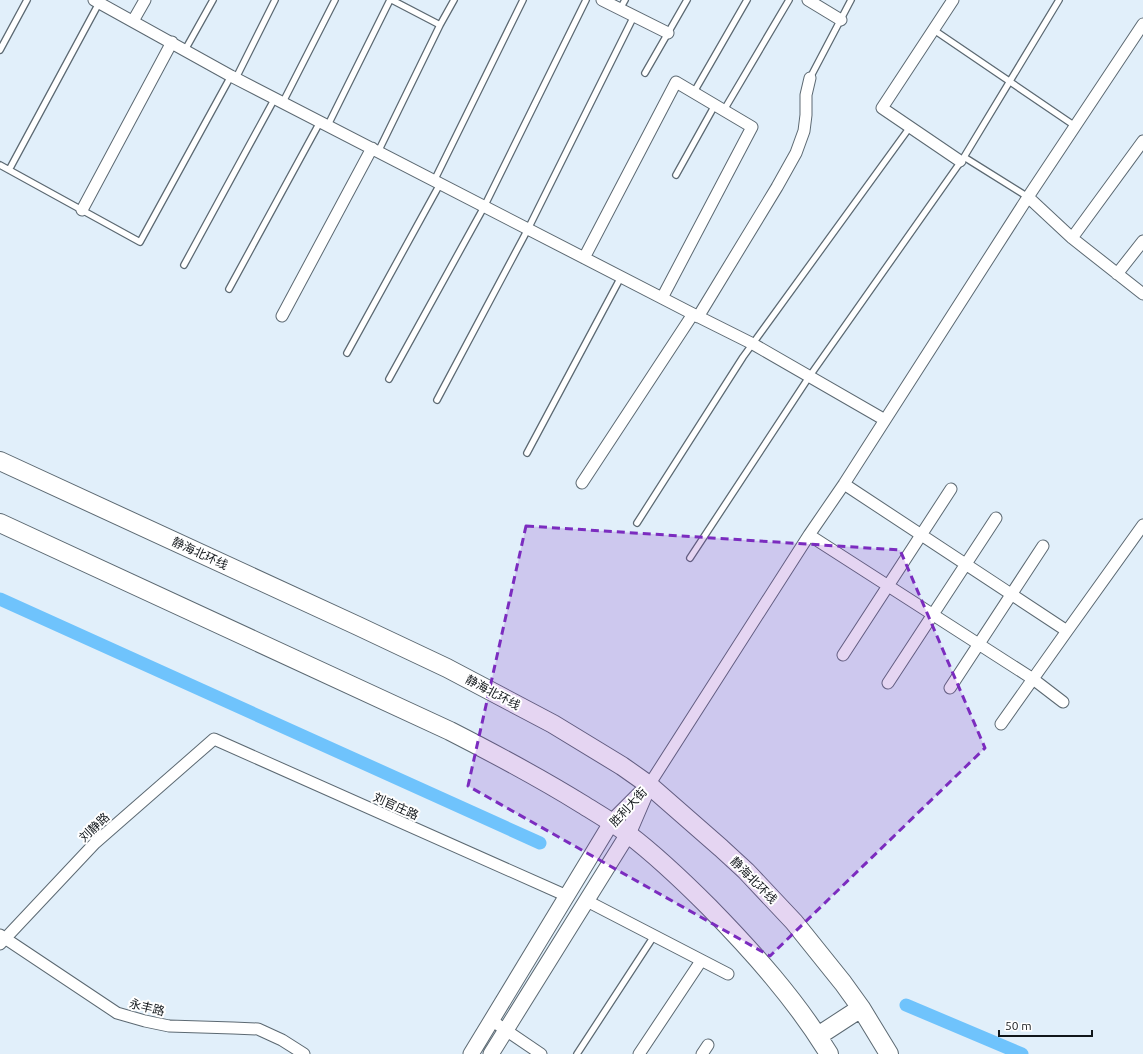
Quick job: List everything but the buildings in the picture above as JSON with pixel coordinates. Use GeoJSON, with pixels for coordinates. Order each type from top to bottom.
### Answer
{"type":"FeatureCollection","features":[{"type":"Feature","properties":{"kind":"highway","name":"静海北环线"},"geometry":{"type":"LineString","coordinates":[[0,461],[447,668],[553,724],[622,766],[649,785],[721,848],[794,922],[861,1008],[889,1054]]}},
{"type":"Feature","properties":{"kind":"highway"},"geometry":{"type":"LineString","coordinates":[[0,522],[450,731],[507,760],[563,792],[612,823],[657,858],[689,887],[736,935],[781,986],[818,1036],[829,1054]]}},
{"type":"Feature","properties":{"kind":"highway"},"geometry":{"type":"LineString","coordinates":[[818,1036],[861,1008]]}},
{"type":"Feature","properties":{"kind":"main road","name":"胜利大街"},"geometry":{"type":"LineString","coordinates":[[471,1054],[612,823],[649,785]]}},
{"type":"Feature","properties":{"kind":"main road","name":"胜利大街"},"geometry":{"type":"LineString","coordinates":[[491,1054],[628,834],[649,785]]}},
{"type":"Feature","properties":{"kind":"street"},"geometry":{"type":"LineString","coordinates":[[133,21],[145,0]]}},
{"type":"Feature","properties":{"kind":"street"},"geometry":{"type":"LineString","coordinates":[[602,0],[623,4],[634,16],[668,33]]}},
{"type":"Feature","properties":{"kind":"street"},"geometry":{"type":"LineString","coordinates":[[808,0],[840,20]]}},
{"type":"Feature","properties":{"kind":"street"},"geometry":{"type":"LineString","coordinates":[[953,0],[882,108],[962,159]]}},
{"type":"Feature","properties":{"kind":"street"},"geometry":{"type":"LineString","coordinates":[[97,1],[234,77],[484,207],[753,344],[885,420]]}},
{"type":"Feature","properties":{"kind":"street"},"geometry":{"type":"LineString","coordinates":[[649,785],[1028,197],[1143,24]]}},
{"type":"Feature","properties":{"kind":"street"},"geometry":{"type":"LineString","coordinates":[[82,210],[172,42]]}},
{"type":"Feature","properties":{"kind":"street"},"geometry":{"type":"LineString","coordinates":[[582,483],[696,316],[777,187],[796,153],[804,132],[806,96],[810,78]]}},
{"type":"Feature","properties":{"kind":"street"},"geometry":{"type":"LineString","coordinates":[[584,258],[676,82],[752,127],[662,298]]}},
{"type":"Feature","properties":{"kind":"street"},"geometry":{"type":"LineString","coordinates":[[1072,238],[1143,140]]}},
{"type":"Feature","properties":{"kind":"street"},"geometry":{"type":"LineString","coordinates":[[282,316],[375,150]]}},
{"type":"Feature","properties":{"kind":"street"},"geometry":{"type":"LineString","coordinates":[[1028,197],[1072,238],[1143,294]]}},
{"type":"Feature","properties":{"kind":"street"},"geometry":{"type":"LineString","coordinates":[[1117,274],[1143,241]]}},
{"type":"Feature","properties":{"kind":"street"},"geometry":{"type":"LineString","coordinates":[[844,484],[1067,631]]}},
{"type":"Feature","properties":{"kind":"street"},"geometry":{"type":"LineString","coordinates":[[844,654],[951,489]]}},
{"type":"Feature","properties":{"kind":"street"},"geometry":{"type":"LineString","coordinates":[[888,683],[996,518]]}},
{"type":"Feature","properties":{"kind":"street"},"geometry":{"type":"LineString","coordinates":[[1001,724],[1143,525]]}},
{"type":"Feature","properties":{"kind":"street"},"geometry":{"type":"LineString","coordinates":[[809,535],[1033,680],[1063,702]]}},
{"type":"Feature","properties":{"kind":"street"},"geometry":{"type":"LineString","coordinates":[[950,688],[1043,546]]}},
{"type":"Feature","properties":{"kind":"street","name":"刘官庄路"},"geometry":{"type":"LineString","coordinates":[[214,739],[567,896]]}},
{"type":"Feature","properties":{"kind":"street","name":"刘静路"},"geometry":{"type":"LineString","coordinates":[[2,939],[95,843],[214,739]]}},
{"type":"Feature","properties":{"kind":"street"},"geometry":{"type":"LineString","coordinates":[[587,901],[728,974]]}},
{"type":"Feature","properties":{"kind":"street","name":"永丰路"},"geometry":{"type":"LineString","coordinates":[[2,939],[117,1013],[144,1021],[169,1026],[258,1030],[282,1040],[304,1054]]}},
{"type":"Feature","properties":{"kind":"street"},"geometry":{"type":"LineString","coordinates":[[639,1054],[701,961]]}},
{"type":"Feature","properties":{"kind":"street"},"geometry":{"type":"LineString","coordinates":[[491,1020],[541,1054]]}},
{"type":"Feature","properties":{"kind":"lane"},"geometry":{"type":"LineString","coordinates":[[0,50],[27,0]]}},
{"type":"Feature","properties":{"kind":"lane"},"geometry":{"type":"LineString","coordinates":[[185,50],[213,0]]}},
{"type":"Feature","properties":{"kind":"lane"},"geometry":{"type":"LineString","coordinates":[[0,165],[140,242],[234,77],[275,0]]}},
{"type":"Feature","properties":{"kind":"lane"},"geometry":{"type":"LineString","coordinates":[[184,265],[335,0]]}},
{"type":"Feature","properties":{"kind":"lane"},"geometry":{"type":"LineString","coordinates":[[375,150],[454,0]]}},
{"type":"Feature","properties":{"kind":"lane"},"geometry":{"type":"LineString","coordinates":[[347,353],[437,182],[523,0]]}},
{"type":"Feature","properties":{"kind":"lane"},"geometry":{"type":"LineString","coordinates":[[389,379],[484,207],[586,0]]}},
{"type":"Feature","properties":{"kind":"lane"},"geometry":{"type":"LineString","coordinates":[[645,73],[687,0]]}},
{"type":"Feature","properties":{"kind":"lane"},"geometry":{"type":"LineString","coordinates":[[694,92],[747,0]]}},
{"type":"Feature","properties":{"kind":"lane"},"geometry":{"type":"LineString","coordinates":[[676,175],[789,0]]}},
{"type":"Feature","properties":{"kind":"lane"},"geometry":{"type":"LineString","coordinates":[[810,78],[851,0]]}},
{"type":"Feature","properties":{"kind":"lane"},"geometry":{"type":"LineString","coordinates":[[690,558],[809,377],[962,159],[1059,0]]}},
{"type":"Feature","properties":{"kind":"lane"},"geometry":{"type":"LineString","coordinates":[[9,170],[97,1]]}},
{"type":"Feature","properties":{"kind":"lane"},"geometry":{"type":"LineString","coordinates":[[229,289],[395,1],[440,25]]}},
{"type":"Feature","properties":{"kind":"lane"},"geometry":{"type":"LineString","coordinates":[[437,400],[528,229],[634,16]]}},
{"type":"Feature","properties":{"kind":"lane"},"geometry":{"type":"LineString","coordinates":[[934,30],[1075,126]]}},
{"type":"Feature","properties":{"kind":"lane"},"geometry":{"type":"LineString","coordinates":[[637,523],[743,357],[910,127]]}},
{"type":"Feature","properties":{"kind":"lane"},"geometry":{"type":"LineString","coordinates":[[962,159],[1028,197]]}},
{"type":"Feature","properties":{"kind":"lane"},"geometry":{"type":"LineString","coordinates":[[527,453],[621,277]]}},
{"type":"Feature","properties":{"kind":"lane"},"geometry":{"type":"LineString","coordinates":[[577,1054],[654,936]]}},
{"type":"Feature","properties":{"kind":"highlighted area"},"geometry":{"type":"Polygon","coordinates":[[[526,526],[900,550],[985,748],[770,956],[468,786],[526,526]]]}},
{"type":"Feature","properties":{"kind":"waterway"},"geometry":{"type":"LineString","coordinates":[[0,599],[540,843]]}},
{"type":"Feature","properties":{"kind":"waterway"},"geometry":{"type":"LineString","coordinates":[[906,1005],[1022,1054]]}}]}
